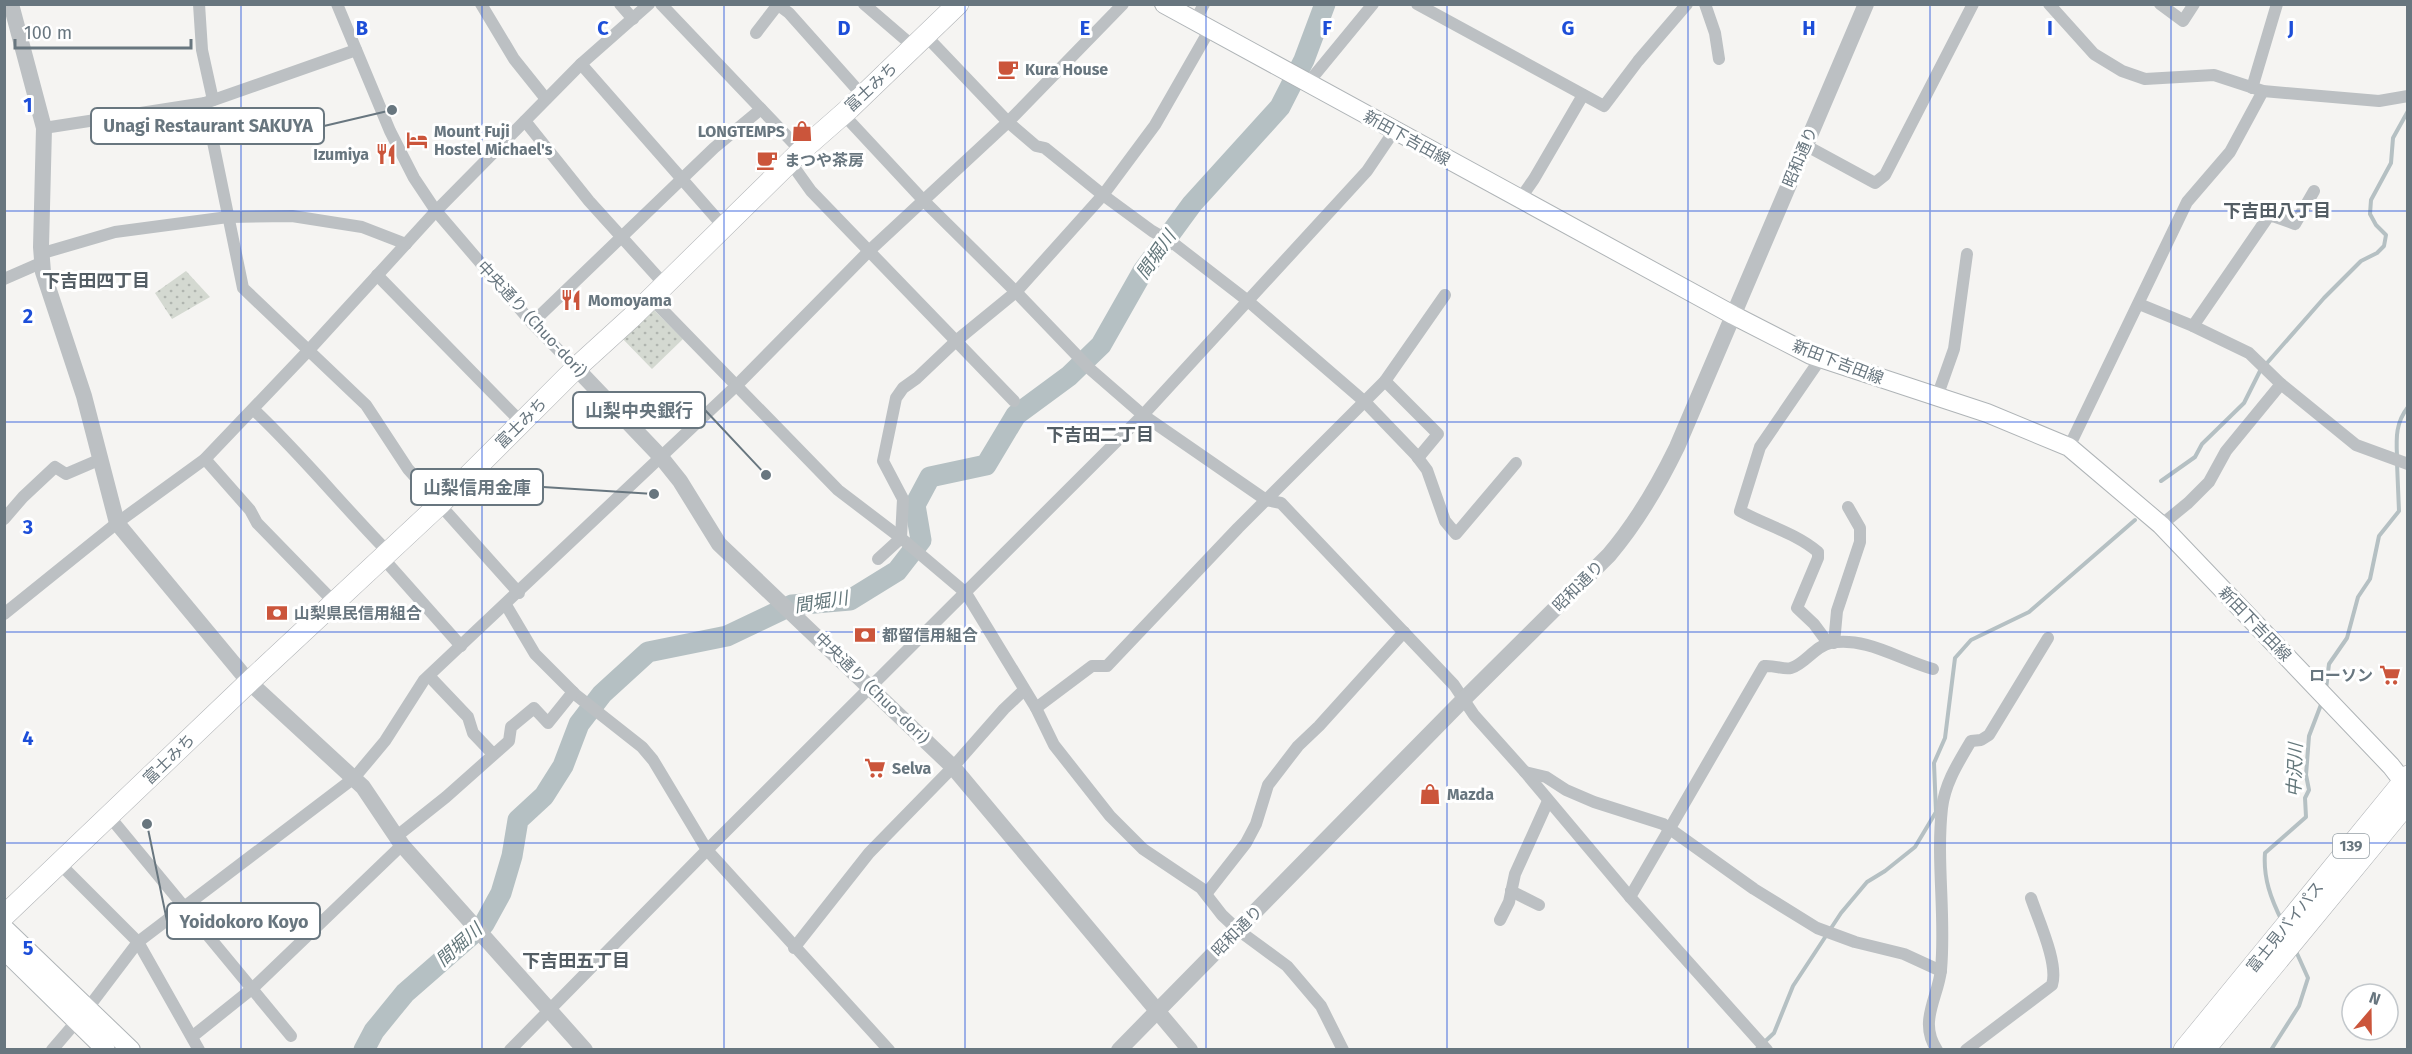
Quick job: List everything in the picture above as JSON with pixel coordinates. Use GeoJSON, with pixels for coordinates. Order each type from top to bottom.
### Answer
{"type":"FeatureCollection","features":[{"type":"Feature","properties":{"kind":"highway","name":"富士みち"},"geometry":{"type":"LineString","coordinates":[[4,916],[249,682],[440,504],[576,368],[958,4]]}},
{"type":"Feature","properties":{"kind":"highway","name":"富士見バイパス"},"geometry":{"type":"LineString","coordinates":[[2204,1050],[2282,943],[2406,787]]}},
{"type":"Feature","properties":{"kind":"highway","name":"富士見バイパス"},"geometry":{"type":"LineString","coordinates":[[2184,1050],[2282,943]]}},
{"type":"Feature","properties":{"kind":"main road","name":"新田下吉田線"},"geometry":{"type":"LineString","coordinates":[[1164,4],[1733,315],[1821,358],[2007,420],[2069,447],[2161,525],[2391,766],[2406,787]]}},
{"type":"Feature","properties":{"kind":"main road"},"geometry":{"type":"LineString","coordinates":[[4,928],[83,1015],[106,1050]]}},
{"type":"Feature","properties":{"kind":"main road"},"geometry":{"type":"LineString","coordinates":[[4,950],[83,1015],[131,1050]]}},
{"type":"Feature","properties":{"kind":"street"},"geometry":{"type":"LineString","coordinates":[[11,4],[44,128],[41,247],[43,272],[84,396],[117,523],[249,682],[363,787],[400,841],[585,1050]]}},
{"type":"Feature","properties":{"kind":"street"},"geometry":{"type":"LineString","coordinates":[[199,4],[209,102],[228,217],[243,288],[366,405],[408,469],[519,593]]}},
{"type":"Feature","properties":{"kind":"street","name":"中央通り (Chuo-dori)"},"geometry":{"type":"LineString","coordinates":[[337,4],[390,131],[414,178],[436,211],[532,323],[660,456],[680,481],[719,543],[953,767],[1190,1050]]}},
{"type":"Feature","properties":{"kind":"street"},"geometry":{"type":"LineString","coordinates":[[481,4],[502,42],[546,99]]}},
{"type":"Feature","properties":{"kind":"street"},"geometry":{"type":"LineString","coordinates":[[620,4],[633,19]]}},
{"type":"Feature","properties":{"kind":"street"},"geometry":{"type":"LineString","coordinates":[[4,614],[117,523],[205,459],[436,211],[581,64],[649,4]]}},
{"type":"Feature","properties":{"kind":"street"},"geometry":{"type":"LineString","coordinates":[[661,4],[761,109],[796,157],[811,191],[1014,401]]}},
{"type":"Feature","properties":{"kind":"street"},"geometry":{"type":"LineString","coordinates":[[864,4],[920,41],[1036,146],[1045,148],[1103,195],[1152,231],[1173,243],[1248,302],[1365,402],[1427,470],[1445,521],[1456,534],[1516,463]]}},
{"type":"Feature","properties":{"kind":"street"},"geometry":{"type":"LineString","coordinates":[[52,1050],[83,1015],[138,942],[354,777],[385,741],[429,676],[736,386],[869,251],[1008,122],[1123,4]]}},
{"type":"Feature","properties":{"kind":"street"},"geometry":{"type":"LineString","coordinates":[[878,559],[901,538],[903,498],[883,461],[896,398],[903,388],[917,378],[956,341],[1016,292],[1103,195],[1155,125],[1203,25],[1204,4]]}},
{"type":"Feature","properties":{"kind":"street"},"geometry":{"type":"LineString","coordinates":[[1301,79],[1373,4]]}},
{"type":"Feature","properties":{"kind":"street"},"geometry":{"type":"LineString","coordinates":[[1417,4],[1604,106],[1638,61],[1687,4]]}},
{"type":"Feature","properties":{"kind":"street"},"geometry":{"type":"LineString","coordinates":[[1705,4],[1715,33],[1719,59]]}},
{"type":"Feature","properties":{"kind":"street","name":"昭和通り"},"geometry":{"type":"LineString","coordinates":[[1119,1050],[1609,555],[1637,519],[1659,484],[1677,447],[1866,4]]}},
{"type":"Feature","properties":{"kind":"street"},"geometry":{"type":"LineString","coordinates":[[1805,145],[1875,183],[1885,175],[1973,4]]}},
{"type":"Feature","properties":{"kind":"street"},"geometry":{"type":"LineString","coordinates":[[2049,4],[2094,54],[2122,71],[2145,79],[2214,75],[2258,90],[2379,102],[2408,96]]}},
{"type":"Feature","properties":{"kind":"street"},"geometry":{"type":"LineString","coordinates":[[2160,4],[2183,21],[2194,4]]}},
{"type":"Feature","properties":{"kind":"street"},"geometry":{"type":"LineString","coordinates":[[2069,447],[2187,202],[2230,152],[2258,90],[2277,4]]}},
{"type":"Feature","properties":{"kind":"street"},"geometry":{"type":"LineString","coordinates":[[756,33],[776,7],[781,7],[789,13],[863,96]]}},
{"type":"Feature","properties":{"kind":"street"},"geometry":{"type":"LineString","coordinates":[[44,128],[209,102],[356,50]]}},
{"type":"Feature","properties":{"kind":"street"},"geometry":{"type":"LineString","coordinates":[[581,64],[724,227]]}},
{"type":"Feature","properties":{"kind":"street"},"geometry":{"type":"LineString","coordinates":[[1520,199],[1583,95]]}},
{"type":"Feature","properties":{"kind":"street"},"geometry":{"type":"LineString","coordinates":[[532,323],[714,148],[761,109]]}},
{"type":"Feature","properties":{"kind":"street"},"geometry":{"type":"LineString","coordinates":[[843,114],[924,201],[1090,369],[1143,415],[1266,500],[1281,503],[1404,632],[1464,699],[1474,715],[1630,897],[1767,1050]]}},
{"type":"Feature","properties":{"kind":"street"},"geometry":{"type":"LineString","coordinates":[[525,121],[589,201],[621,236],[657,291],[736,386],[838,490],[901,538],[966,593],[1036,708],[1054,745],[1110,816],[1143,849],[1201,888],[1238,930],[1279,960],[1299,979],[1321,1006],[1343,1050]]}},
{"type":"Feature","properties":{"kind":"street"},"geometry":{"type":"LineString","coordinates":[[510,1050],[706,850],[872,688],[1143,415],[1367,171],[1394,131]]}},
{"type":"Feature","properties":{"kind":"street"},"geometry":{"type":"LineString","coordinates":[[2193,326],[2268,217],[2273,216],[2295,224],[2314,191]]}},
{"type":"Feature","properties":{"kind":"street"},"geometry":{"type":"LineString","coordinates":[[4,279],[43,257],[115,232],[228,217],[292,216],[362,227],[406,244]]}},
{"type":"Feature","properties":{"kind":"street"},"geometry":{"type":"LineString","coordinates":[[1937,397],[1954,349],[1967,254]]}},
{"type":"Feature","properties":{"kind":"street"},"geometry":{"type":"LineString","coordinates":[[377,275],[521,423]]}},
{"type":"Feature","properties":{"kind":"street"},"geometry":{"type":"LineString","coordinates":[[1036,708],[1092,666],[1107,666],[1266,500],[1385,381],[1445,295]]}},
{"type":"Feature","properties":{"kind":"street"},"geometry":{"type":"LineString","coordinates":[[2139,304],[2193,326],[2249,353],[2281,384],[2356,445],[2405,463]]}},
{"type":"Feature","properties":{"kind":"street"},"geometry":{"type":"LineString","coordinates":[[1821,358],[1760,447],[1740,511],[1764,525],[1806,541],[1818,552],[1818,558],[1797,608],[1831,643]]}},
{"type":"Feature","properties":{"kind":"street"},"geometry":{"type":"LineString","coordinates":[[1385,381],[1438,434],[1418,458]]}},
{"type":"Feature","properties":{"kind":"street"},"geometry":{"type":"LineString","coordinates":[[2161,525],[2209,482],[2226,451],[2281,384]]}},
{"type":"Feature","properties":{"kind":"street"},"geometry":{"type":"LineString","coordinates":[[253,409],[285,439],[461,646]]}},
{"type":"Feature","properties":{"kind":"street"},"geometry":{"type":"LineString","coordinates":[[4,519],[23,497],[55,467],[66,474],[101,459]]}},
{"type":"Feature","properties":{"kind":"street"},"geometry":{"type":"LineString","coordinates":[[205,459],[250,510],[257,524],[334,602]]}},
{"type":"Feature","properties":{"kind":"street"},"geometry":{"type":"LineString","coordinates":[[1831,643],[1837,611],[1860,542],[1860,528],[1848,507]]}},
{"type":"Feature","properties":{"kind":"street"},"geometry":{"type":"LineString","coordinates":[[506,605],[535,654],[574,693],[642,747],[653,760],[706,850],[889,1050]]}},
{"type":"Feature","properties":{"kind":"street"},"geometry":{"type":"LineString","coordinates":[[1206,894],[1246,843],[1257,824],[1268,785],[1298,746],[1404,632]]}},
{"type":"Feature","properties":{"kind":"street"},"geometry":{"type":"LineString","coordinates":[[1937,1050],[1928,1019],[1941,971],[1942,808],[1951,774],[1971,741],[1981,740],[1989,735],[2048,638]]}},
{"type":"Feature","properties":{"kind":"street"},"geometry":{"type":"LineString","coordinates":[[1630,897],[1764,666],[1793,668],[1831,643],[1864,644],[1933,669]]}},
{"type":"Feature","properties":{"kind":"street"},"geometry":{"type":"LineString","coordinates":[[429,676],[468,717],[473,734],[493,754]]}},
{"type":"Feature","properties":{"kind":"street"},"geometry":{"type":"LineString","coordinates":[[794,948],[869,853],[1024,690]]}},
{"type":"Feature","properties":{"kind":"street"},"geometry":{"type":"LineString","coordinates":[[193,1036],[253,988],[400,841],[509,741],[511,727],[534,708],[548,723],[574,693]]}},
{"type":"Feature","properties":{"kind":"street"},"geometry":{"type":"LineString","coordinates":[[1525,772],[1546,777],[1582,798],[1612,809],[1648,818],[1670,828],[1745,882],[1817,928],[1855,942],[1904,954],[1941,971]]}},
{"type":"Feature","properties":{"kind":"street"},"geometry":{"type":"LineString","coordinates":[[1500,920],[1509,902],[1515,874],[1548,801]]}},
{"type":"Feature","properties":{"kind":"street"},"geometry":{"type":"LineString","coordinates":[[110,816],[291,1036]]}},
{"type":"Feature","properties":{"kind":"street"},"geometry":{"type":"LineString","coordinates":[[60,864],[138,942],[199,1050]]}},
{"type":"Feature","properties":{"kind":"street"},"geometry":{"type":"LineString","coordinates":[[1511,891],[1539,905]]}},
{"type":"Feature","properties":{"kind":"street"},"geometry":{"type":"LineString","coordinates":[[1966,1050],[2052,985],[2054,980],[2051,959],[2031,898]]}},
{"type":"Feature","properties":{"kind":"shaded area"},"geometry":{"type":"Polygon","coordinates":[[[186,271],[210,297],[172,319],[155,293],[186,271]]]}},
{"type":"Feature","properties":{"kind":"shaded area"},"geometry":{"type":"Polygon","coordinates":[[[649,305],[683,339],[652,369],[617,333],[649,305]]]}},
{"type":"Feature","properties":{"kind":"waterway","name":"間堀川"},"geometry":{"type":"LineString","coordinates":[[364,1050],[374,1031],[405,993],[484,924],[501,893],[512,856],[518,820],[544,796],[563,766],[579,724],[602,694],[648,652],[727,636],[792,605],[850,600],[897,571],[921,540],[915,505],[930,477],[986,465],[1016,415],[1069,376],[1101,345],[1143,271],[1192,204],[1280,107],[1304,60],[1325,4]]}},
{"type":"Feature","properties":{"kind":"waterway"},"geometry":{"type":"LineString","coordinates":[[2161,481],[2195,457],[2202,444],[2244,403],[2260,371],[2324,298],[2361,261],[2377,253],[2384,246],[2386,235],[2376,225],[2370,214],[2371,200],[2391,163],[2393,138],[2408,111]]}},
{"type":"Feature","properties":{"kind":"waterway","name":"中沢川"},"geometry":{"type":"LineString","coordinates":[[2397,456],[2398,430],[2401,418],[2408,407]]}},
{"type":"Feature","properties":{"kind":"waterway","name":"中沢川"},"geometry":{"type":"LineString","coordinates":[[2326,689],[2329,664],[2347,638],[2358,597],[2370,579],[2379,536],[2399,511],[2397,463]]}},
{"type":"Feature","properties":{"kind":"waterway"},"geometry":{"type":"LineString","coordinates":[[1756,1050],[1774,1033],[1793,986],[1841,913],[1867,882],[1915,847],[1936,812],[1934,763],[1945,738],[1955,658],[1971,640],[2029,612],[2135,520]]}},
{"type":"Feature","properties":{"kind":"waterway","name":"中沢川"},"geometry":{"type":"LineString","coordinates":[[2282,921],[2269,888],[2265,871],[2265,853],[2306,817],[2305,798],[2309,790],[2306,775],[2309,736],[2322,702]]}},
{"type":"Feature","properties":{"kind":"waterway","name":"中沢川"},"geometry":{"type":"LineString","coordinates":[[2271,1050],[2299,1006],[2308,978],[2295,949]]}},
{"type":"Feature","properties":{"kind":"place","name":"Kura House"},"geometry":{"type":"Point","coordinates":[1008,69]}},
{"type":"Feature","properties":{"kind":"place","name":"Unagi Restaurant SAKUYA"},"geometry":{"type":"Point","coordinates":[392,110]}},
{"type":"Feature","properties":{"kind":"place","name":"LONGTEMPS"},"geometry":{"type":"Point","coordinates":[802,131]}},
{"type":"Feature","properties":{"kind":"place","name":"Mount Fuji Hostel Michael's"},"geometry":{"type":"Point","coordinates":[417,140]}},
{"type":"Feature","properties":{"kind":"place","name":"Izumiya"},"geometry":{"type":"Point","coordinates":[386,154]}},
{"type":"Feature","properties":{"kind":"place","name":"まつや茶房"},"geometry":{"type":"Point","coordinates":[767,160]}},
{"type":"Feature","properties":{"kind":"place","name":"Momoyama"},"geometry":{"type":"Point","coordinates":[571,300]}},
{"type":"Feature","properties":{"kind":"place","name":"山梨中央銀行"},"geometry":{"type":"Point","coordinates":[766,475]}},
{"type":"Feature","properties":{"kind":"place","name":"山梨信用金庫"},"geometry":{"type":"Point","coordinates":[654,494]}},
{"type":"Feature","properties":{"kind":"place","name":"山梨県民信用組合"},"geometry":{"type":"Point","coordinates":[277,613]}},
{"type":"Feature","properties":{"kind":"place","name":"都留信用組合"},"geometry":{"type":"Point","coordinates":[865,635]}},
{"type":"Feature","properties":{"kind":"place","name":"ローソン"},"geometry":{"type":"Point","coordinates":[2390,675]}},
{"type":"Feature","properties":{"kind":"place","name":"Selva"},"geometry":{"type":"Point","coordinates":[875,768]}},
{"type":"Feature","properties":{"kind":"place","name":"Mazda"},"geometry":{"type":"Point","coordinates":[1430,794]}},
{"type":"Feature","properties":{"kind":"place","name":"Yoidokoro Koyo"},"geometry":{"type":"Point","coordinates":[147,824]}},
{"type":"Feature","properties":{"kind":"district","name":"下吉田八丁目"},"geometry":{"type":"Point","coordinates":[2277,211]}},
{"type":"Feature","properties":{"kind":"district","name":"下吉田四丁目"},"geometry":{"type":"Point","coordinates":[96,281]}},
{"type":"Feature","properties":{"kind":"district","name":"下吉田二丁目"},"geometry":{"type":"Point","coordinates":[1100,435]}},
{"type":"Feature","properties":{"kind":"district","name":"下吉田五丁目"},"geometry":{"type":"Point","coordinates":[576,961]}}]}
